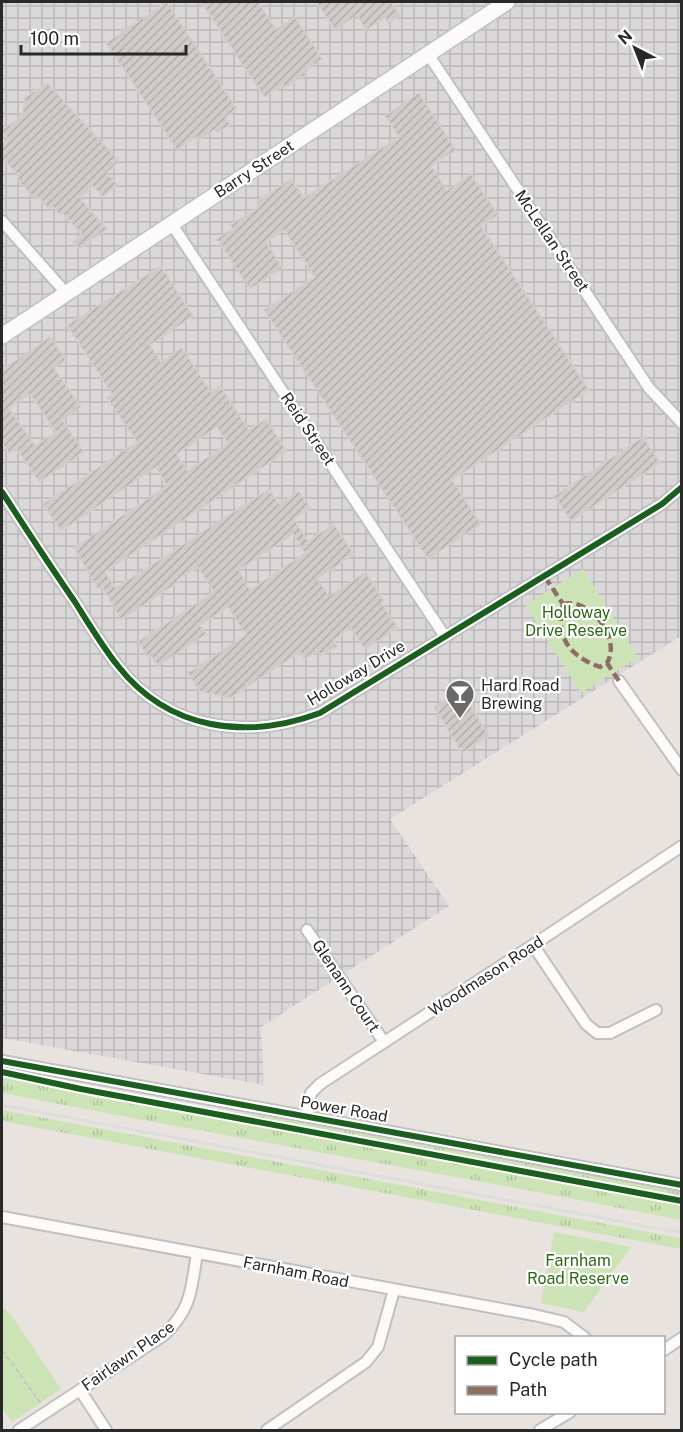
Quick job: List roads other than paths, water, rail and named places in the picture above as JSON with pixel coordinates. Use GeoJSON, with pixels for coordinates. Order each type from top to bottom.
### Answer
{"type":"FeatureCollection","features":[{"type":"Feature","properties":{"kind":"main road","name":"Barry Street"},"geometry":{"type":"LineString","coordinates":[[2,336],[507,2]]}},
{"type":"Feature","properties":{"kind":"street","name":"McLellan Street"},"geometry":{"type":"LineString","coordinates":[[428,54],[649,388],[681,423]]}},
{"type":"Feature","properties":{"kind":"street"},"geometry":{"type":"LineString","coordinates":[[2,221],[66,293]]}},
{"type":"Feature","properties":{"kind":"street","name":"Reid Street"},"geometry":{"type":"LineString","coordinates":[[171,223],[444,635]]}},
{"type":"Feature","properties":{"kind":"street","name":"Holloway Drive"},"geometry":{"type":"LineString","coordinates":[[2,492],[119,668],[158,702],[183,716],[240,728],[282,724],[302,719],[336,704],[444,635],[545,577],[653,510],[681,487]]}},
{"type":"Feature","properties":{"kind":"street"},"geometry":{"type":"LineString","coordinates":[[620,681],[681,770]]}},
{"type":"Feature","properties":{"kind":"street","name":"Woodmason Road"},"geometry":{"type":"LineString","coordinates":[[307,1116],[311,1093],[320,1084],[681,846]]}},
{"type":"Feature","properties":{"kind":"street","name":"Glenann Court"},"geometry":{"type":"LineString","coordinates":[[307,930],[384,1042]]}},
{"type":"Feature","properties":{"kind":"street"},"geometry":{"type":"LineString","coordinates":[[533,945],[586,1024],[597,1033],[610,1033],[656,1010]]}},
{"type":"Feature","properties":{"kind":"street","name":"Power Road"},"geometry":{"type":"LineString","coordinates":[[2,1061],[681,1185]]}},
{"type":"Feature","properties":{"kind":"street","name":"Farnham Road"},"geometry":{"type":"LineString","coordinates":[[2,1217],[564,1322],[582,1336]]}},
{"type":"Feature","properties":{"kind":"street","name":"Fairlawn Place"},"geometry":{"type":"LineString","coordinates":[[19,1431],[164,1335],[179,1320],[188,1302],[197,1253]]}},
{"type":"Feature","properties":{"kind":"street"},"geometry":{"type":"LineString","coordinates":[[267,1431],[366,1362],[378,1347],[394,1290]]}},
{"type":"Feature","properties":{"kind":"street"},"geometry":{"type":"LineString","coordinates":[[665,1349],[681,1338]]}},
{"type":"Feature","properties":{"kind":"street"},"geometry":{"type":"LineString","coordinates":[[80,1390],[106,1431]]}},
{"type":"Feature","properties":{"kind":"street"},"geometry":{"type":"LineString","coordinates":[[540,1431],[568,1414]]}},
{"type":"Feature","properties":{"kind":"railway"},"geometry":{"type":"LineString","coordinates":[[2,1105],[682,1233]]}},
{"type":"Feature","properties":{"kind":"place","name":"Hard Road Brewing"},"geometry":{"type":"Point","coordinates":[460,720]}},
{"type":"Feature","properties":{"kind":"park label","name":"Holloway Drive Reserve"},"geometry":{"type":"Point","coordinates":[576,621]}},
{"type":"Feature","properties":{"kind":"park label","name":"Farnham Road Reserve"},"geometry":{"type":"Point","coordinates":[578,1269]}}]}
